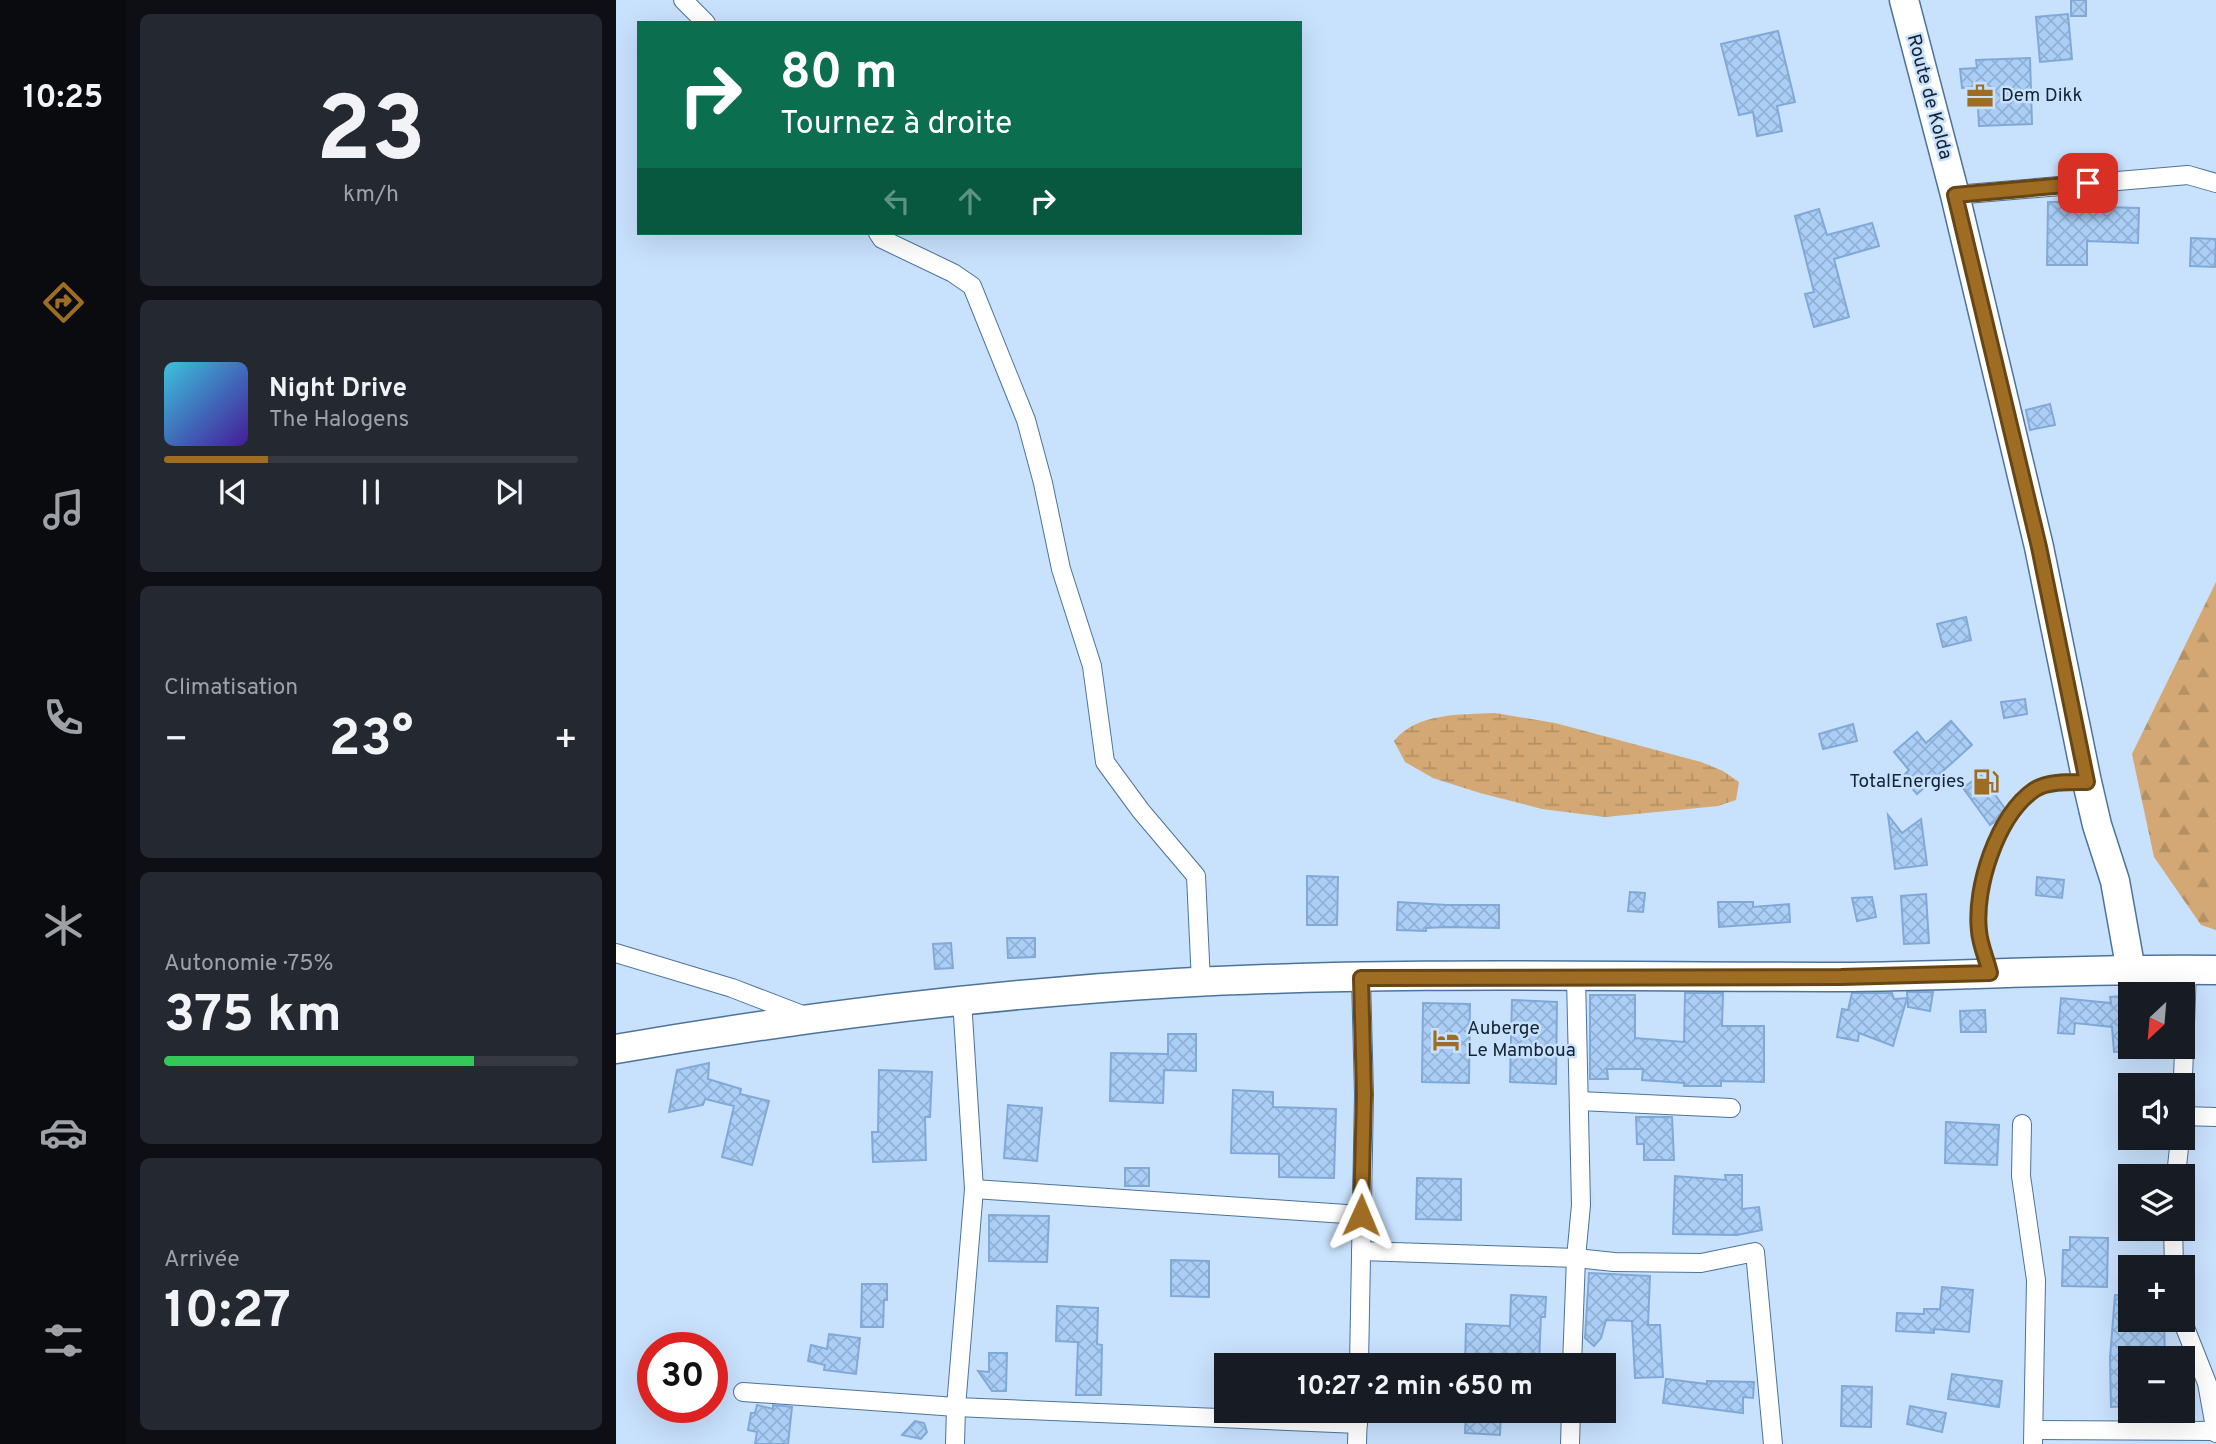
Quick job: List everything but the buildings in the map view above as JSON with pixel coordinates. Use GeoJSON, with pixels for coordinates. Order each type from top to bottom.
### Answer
{"type":"FeatureCollection","features":[{"type":"Feature","properties":{"kind":"main road","name":"Route de Kolda"},"geometry":{"type":"LineString","coordinates":[[1904,0],[1955,195],[2039,547],[2087,782],[2115,881],[2131,971]]}},
{"type":"Feature","properties":{"kind":"main road"},"geometry":{"type":"LineString","coordinates":[[616,1049],[962,1000],[1200,982],[1576,976],[1841,977],[2216,970]]}},
{"type":"Feature","properties":{"kind":"street"},"geometry":{"type":"LineString","coordinates":[[683,0],[704,21]]}},
{"type":"Feature","properties":{"kind":"street"},"geometry":{"type":"LineString","coordinates":[[1955,195],[2188,175],[2216,183]]}},
{"type":"Feature","properties":{"kind":"street"},"geometry":{"type":"LineString","coordinates":[[879,235],[882,239],[953,273],[972,286],[1026,420],[1043,483],[1061,569],[1092,666],[1105,762],[1141,811],[1196,876],[1200,982]]}},
{"type":"Feature","properties":{"kind":"street"},"geometry":{"type":"LineString","coordinates":[[616,953],[732,988],[814,1019]]}},
{"type":"Feature","properties":{"kind":"street"},"geometry":{"type":"LineString","coordinates":[[2183,1073],[2187,970]]}},
{"type":"Feature","properties":{"kind":"street"},"geometry":{"type":"LineString","coordinates":[[1572,1353],[1581,1205],[1576,976]]}},
{"type":"Feature","properties":{"kind":"street"},"geometry":{"type":"LineString","coordinates":[[1359,1353],[1364,1094],[1361,978]]}},
{"type":"Feature","properties":{"kind":"street"},"geometry":{"type":"LineString","coordinates":[[956,1444],[956,1407],[974,1189],[962,1000]]}},
{"type":"Feature","properties":{"kind":"street"},"geometry":{"type":"LineString","coordinates":[[1579,1101],[1731,1108]]}},
{"type":"Feature","properties":{"kind":"street"},"geometry":{"type":"LineString","coordinates":[[2195,1116],[2216,1117]]}},
{"type":"Feature","properties":{"kind":"street"},"geometry":{"type":"LineString","coordinates":[[2022,1124],[2021,1175],[2036,1280],[2031,1439],[2216,1431],[2207,1383],[2187,1332]]}},
{"type":"Feature","properties":{"kind":"street"},"geometry":{"type":"LineString","coordinates":[[974,1189],[1361,1215]]}},
{"type":"Feature","properties":{"kind":"street"},"geometry":{"type":"LineString","coordinates":[[1361,1251],[1701,1263],[1755,1252],[1773,1444]]}},
{"type":"Feature","properties":{"kind":"street"},"geometry":{"type":"LineString","coordinates":[[743,1392],[956,1407],[1214,1413]]}},
{"type":"Feature","properties":{"kind":"street"},"geometry":{"type":"LineString","coordinates":[[1357,1444],[1358,1423]]}},
{"type":"Feature","properties":{"kind":"street"},"geometry":{"type":"LineString","coordinates":[[1570,1444],[1571,1423]]}},
{"type":"Feature","properties":{"kind":"lane"},"geometry":{"type":"LineString","coordinates":[[1990,973],[1979,932],[1981,888],[2001,832],[2018,806],[2036,789],[2064,782],[2087,782]]}},
{"type":"Feature","properties":{"kind":"green space"},"geometry":{"type":"Polygon","coordinates":[[[2216,582],[2216,930],[2201,925],[2154,857],[2132,754],[2216,582]]]}},
{"type":"Feature","properties":{"kind":"green space"},"geometry":{"type":"Polygon","coordinates":[[[1495,713],[1555,723],[1701,762],[1723,771],[1739,782],[1736,800],[1718,806],[1605,817],[1542,809],[1433,778],[1405,762],[1394,741],[1415,725],[1427,720],[1454,715],[1495,713]]]}},
{"type":"Feature","properties":{"kind":"place","name":"Dem Dikk"},"geometry":{"type":"Point","coordinates":[1980,96]}},
{"type":"Feature","properties":{"kind":"place","name":"TotalEnergies"},"geometry":{"type":"Point","coordinates":[1986,782]}},
{"type":"Feature","properties":{"kind":"place","name":"Auberge Le Mamboua"},"geometry":{"type":"Point","coordinates":[1446,1040]}},
{"type":"Feature","properties":{"kind":"route"},"geometry":{"type":"LineString","coordinates":[[1361,1215],[1364,1094],[1361,978],[1841,977],[1990,973],[1979,932],[1981,888],[2001,832],[2018,806],[2036,789],[2064,782],[2087,782],[2039,547],[1955,195],[2088,183]]}}]}
